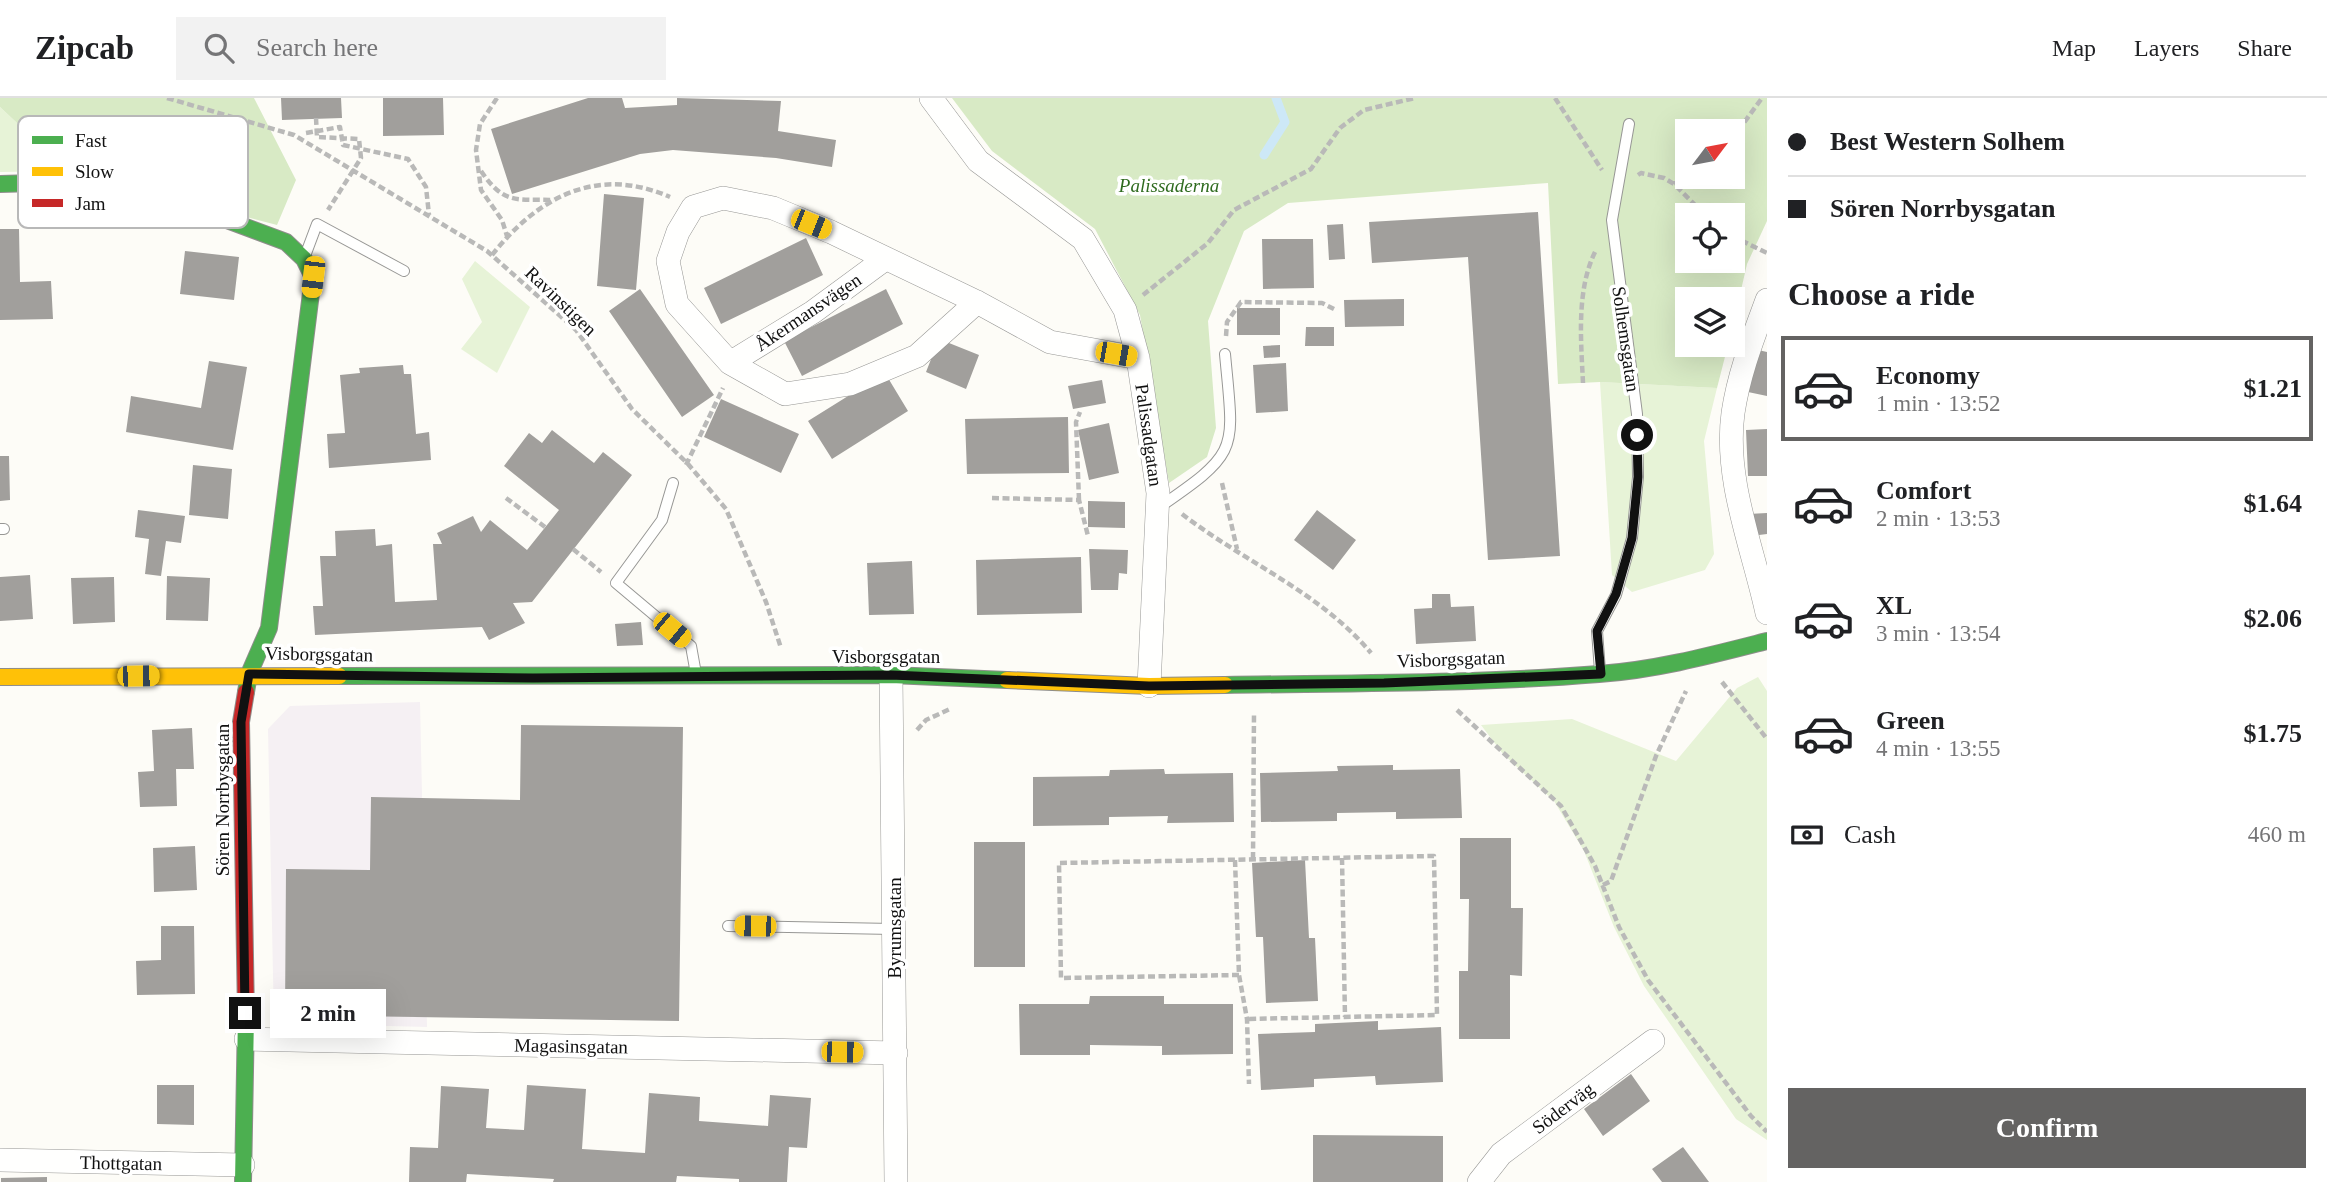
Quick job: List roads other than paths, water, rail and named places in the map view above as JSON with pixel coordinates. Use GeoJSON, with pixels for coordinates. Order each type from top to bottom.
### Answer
{"type":"FeatureCollection","features":[{"type":"Feature","properties":{"kind":"street","name":"Palissadgatan"},"geometry":{"type":"LineString","coordinates":[[931,98],[978,161],[1083,239],[1125,310],[1138,358],[1165,503],[1149,686]]}},
{"type":"Feature","properties":{"kind":"street"},"geometry":{"type":"LineString","coordinates":[[0,184],[18,183]]}},
{"type":"Feature","properties":{"kind":"street","name":"Åkermansvägen"},"geometry":{"type":"LineString","coordinates":[[977,303],[917,356],[850,384],[785,394],[730,363],[677,304],[668,261],[678,232],[693,207],[723,198],[773,208],[977,303],[1049,342],[1138,358]]}},
{"type":"Feature","properties":{"kind":"street"},"geometry":{"type":"LineString","coordinates":[[248,228],[286,242],[304,259]]}},
{"type":"Feature","properties":{"kind":"street","name":"Sören Norrbysgatan"},"geometry":{"type":"LineString","coordinates":[[243,1174],[246,1039],[241,722],[249,674],[269,628],[313,277],[304,259]]}},
{"type":"Feature","properties":{"kind":"street","name":"Åkermansvägen"},"geometry":{"type":"LineString","coordinates":[[730,363],[813,312],[886,259]]}},
{"type":"Feature","properties":{"kind":"street"},"geometry":{"type":"LineString","coordinates":[[1767,300],[1742,369],[1733,428],[1735,476],[1751,561],[1767,612]]}},
{"type":"Feature","properties":{"kind":"street","name":"Visborgsgatan"},"geometry":{"type":"LineString","coordinates":[[0,677],[249,674],[696,677],[891,675],[1149,686],[1384,683],[1601,674],[1702,658],[1767,641]]}},
{"type":"Feature","properties":{"kind":"street","name":"Byrumsgatan"},"geometry":{"type":"LineString","coordinates":[[891,675],[894,735],[896,1182]]}},
{"type":"Feature","properties":{"kind":"street","name":"Magasinsgatan"},"geometry":{"type":"LineString","coordinates":[[246,1039],[896,1053]]}},
{"type":"Feature","properties":{"kind":"street","name":"Söderväg"},"geometry":{"type":"LineString","coordinates":[[1479,1182],[1501,1154],[1653,1041]]}},
{"type":"Feature","properties":{"kind":"street","name":"Thottgatan"},"geometry":{"type":"LineString","coordinates":[[0,1160],[243,1174]]}},
{"type":"Feature","properties":{"kind":"lane","name":"Solhemsgatan"},"geometry":{"type":"LineString","coordinates":[[1601,674],[1597,631],[1616,594],[1632,538],[1638,477],[1637,414],[1612,220],[1629,124]]}},
{"type":"Feature","properties":{"kind":"lane"},"geometry":{"type":"LineString","coordinates":[[304,259],[317,224],[404,271]]}},
{"type":"Feature","properties":{"kind":"lane"},"geometry":{"type":"LineString","coordinates":[[1165,503],[1209,472],[1225,455],[1232,430],[1225,354]]}},
{"type":"Feature","properties":{"kind":"lane"},"geometry":{"type":"LineString","coordinates":[[673,483],[662,520],[615,583],[691,646],[696,677]]}},
{"type":"Feature","properties":{"kind":"lane"},"geometry":{"type":"LineString","coordinates":[[728,926],[893,929]]}},
{"type":"Feature","properties":{"kind":"waterway"},"geometry":{"type":"LineString","coordinates":[[1264,155],[1285,122],[1276,98]]}},
{"type":"Feature","properties":{"kind":"park label","name":"Palissaderna"},"geometry":{"type":"Point","coordinates":[1169,185]}}]}
